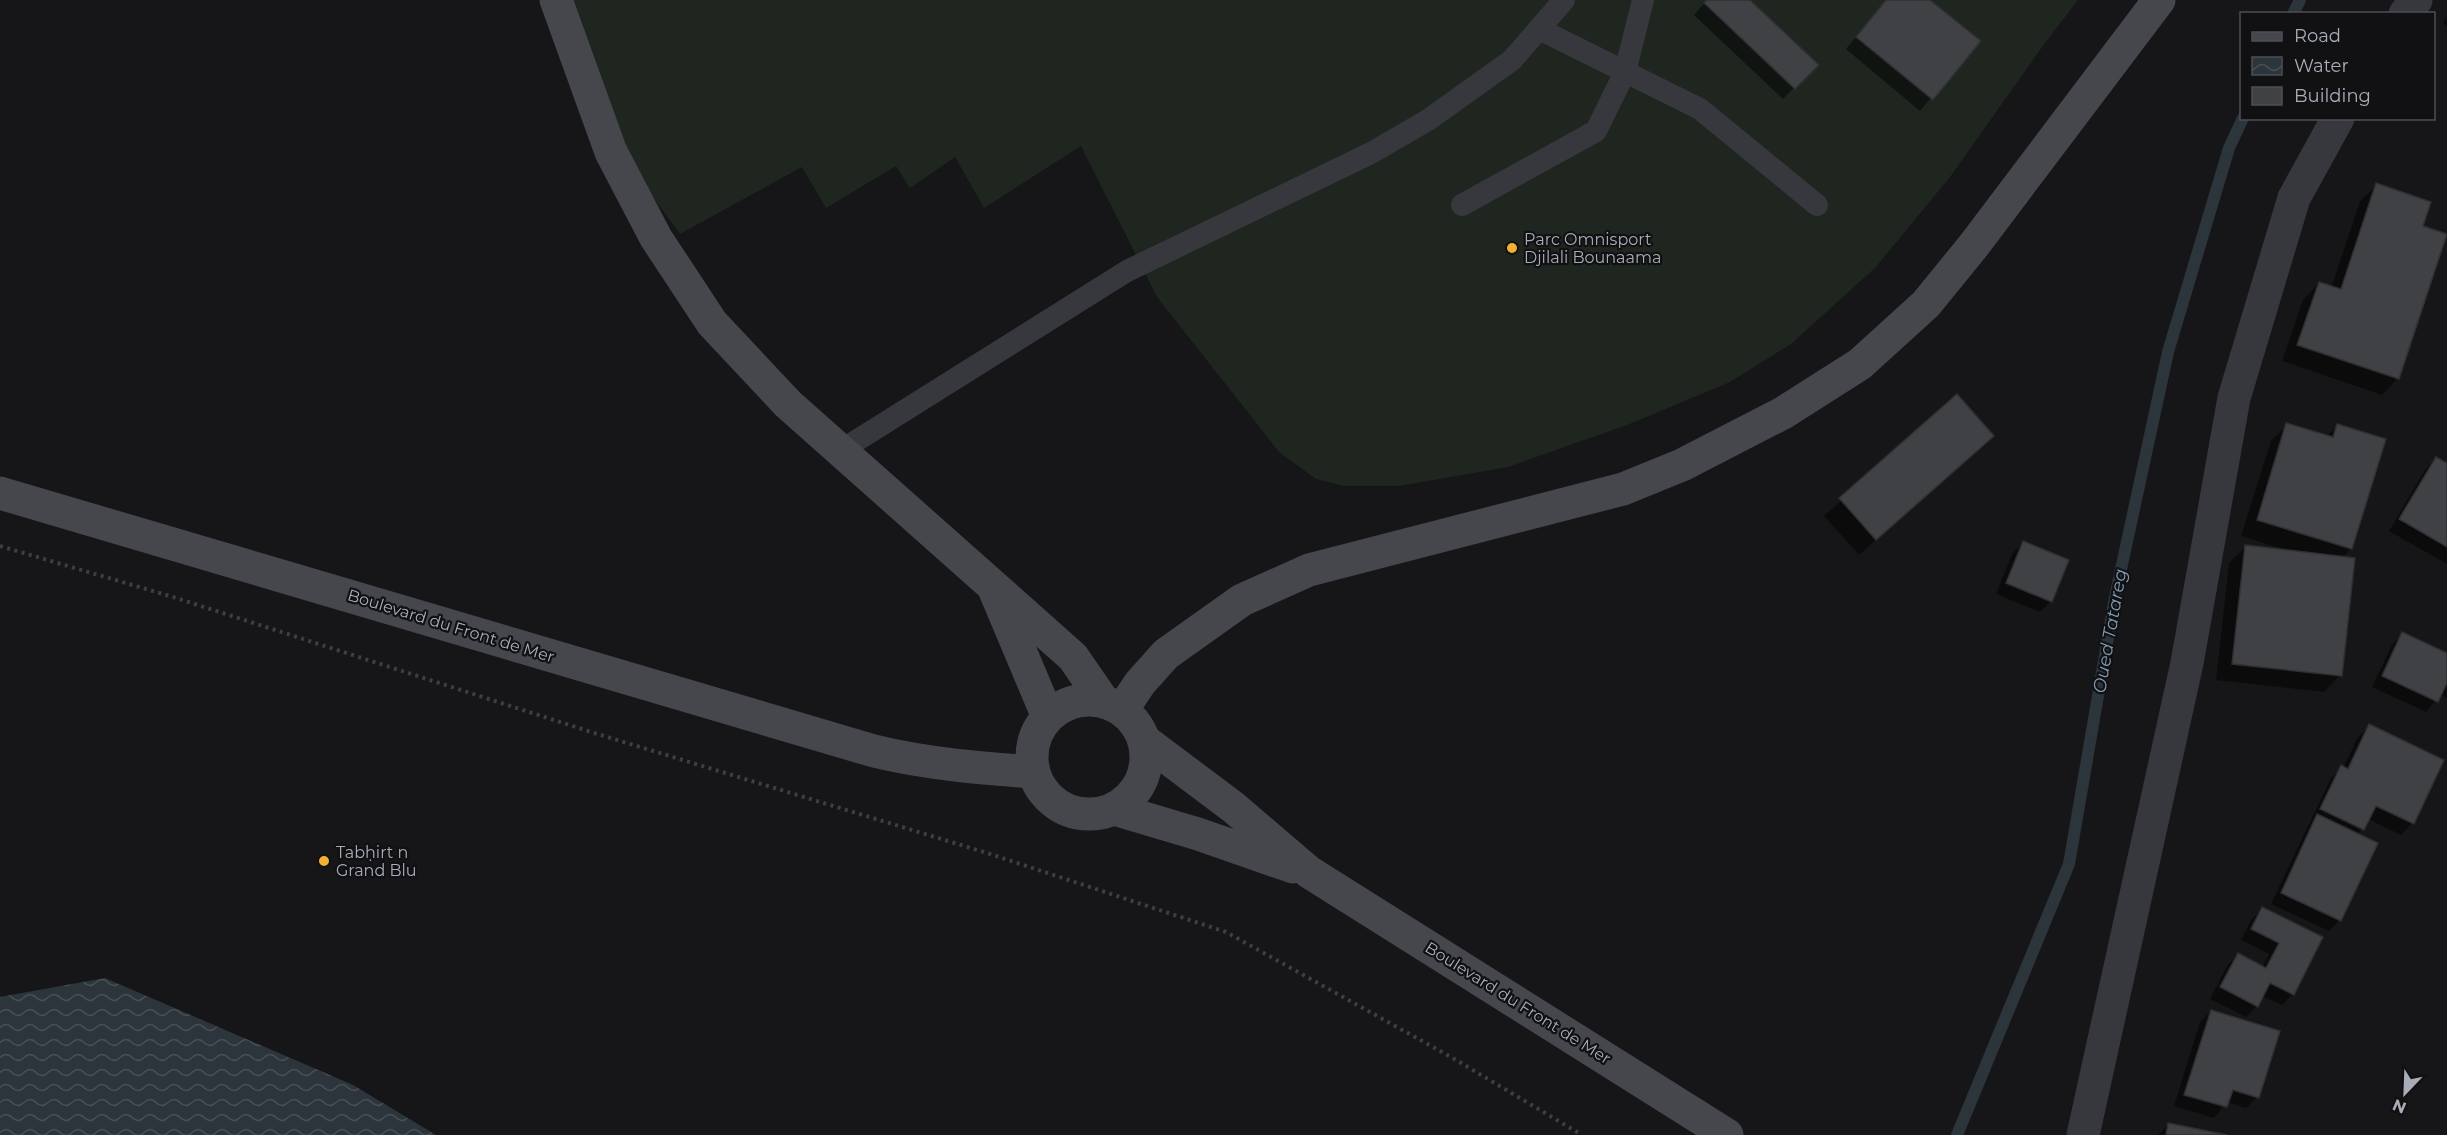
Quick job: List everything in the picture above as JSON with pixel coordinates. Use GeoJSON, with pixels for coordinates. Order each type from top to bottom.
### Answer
{"type":"FeatureCollection","features":[{"type":"Feature","properties":{"kind":"street"},"geometry":{"type":"LineString","coordinates":[[556,0],[611,152],[656,238],[712,323],[788,404],[1031,617],[1073,657],[1113,706],[1136,723],[1145,741],[1147,762],[1142,781],[1130,798],[1114,809],[1095,815],[1075,813],[1065,809],[1056,804],[1042,790],[1033,772],[1032,752],[1037,733],[1048,717],[1065,705],[1084,700],[1113,706]]}},
{"type":"Feature","properties":{"kind":"street"},"geometry":{"type":"LineString","coordinates":[[1113,706],[1140,683],[1166,654],[1242,600],[1310,570],[1623,489],[1682,465],[1783,413],[1860,364],[1926,303],[1974,245],[2159,0]]}},
{"type":"Feature","properties":{"kind":"street"},"geometry":{"type":"LineString","coordinates":[[2407,12],[2416,0]]}},
{"type":"Feature","properties":{"kind":"street"},"geometry":{"type":"LineString","coordinates":[[2084,1135],[2187,663],[2234,398],[2294,198],[2337,120]]}},
{"type":"Feature","properties":{"kind":"street","name":"Boulevard du Front de Mer"},"geometry":{"type":"LineString","coordinates":[[0,493],[903,758],[972,768],[1033,772]]}},
{"type":"Feature","properties":{"kind":"street"},"geometry":{"type":"LineString","coordinates":[[993,586],[1048,717]]}},
{"type":"Feature","properties":{"kind":"street"},"geometry":{"type":"LineString","coordinates":[[1145,741],[1233,807],[1309,872]]}},
{"type":"Feature","properties":{"kind":"street"},"geometry":{"type":"LineString","coordinates":[[1114,809],[1198,834],[1309,872]]}},
{"type":"Feature","properties":{"kind":"street","name":"Boulevard du Front de Mer"},"geometry":{"type":"LineString","coordinates":[[1309,872],[1727,1135]]}},
{"type":"Feature","properties":{"kind":"lane"},"geometry":{"type":"LineString","coordinates":[[840,451],[1126,271],[1371,153],[1428,120],[1512,60],[1564,0]]}},
{"type":"Feature","properties":{"kind":"lane"},"geometry":{"type":"LineString","coordinates":[[1462,206],[1596,130],[1624,72],[1643,0]]}},
{"type":"Feature","properties":{"kind":"lane"},"geometry":{"type":"LineString","coordinates":[[1539,29],[1700,109],[1817,205]]}},
{"type":"Feature","properties":{"kind":"path"},"geometry":{"type":"LineString","coordinates":[[0,546],[173,597],[591,732],[984,852],[1226,932],[1451,1057],[1582,1135]]}},
{"type":"Feature","properties":{"kind":"shaded area","name":"Parc Omnisport Djilali Bounaama"},"geometry":{"type":"Polygon","coordinates":[[[556,0],[2078,0],[1950,177],[1876,267],[1791,344],[1730,382],[1627,425],[1508,467],[1399,486],[1344,486],[1316,479],[1279,452],[1157,297],[1081,146],[984,208],[955,157],[910,188],[896,166],[826,208],[802,167],[680,234],[627,162],[556,0]]]}},
{"type":"Feature","properties":{"kind":"water"},"geometry":{"type":"Polygon","coordinates":[[[105,978],[353,1085],[436,1135],[0,1135],[0,997],[105,978]]]}},
{"type":"Feature","properties":{"kind":"building"},"geometry":{"type":"Polygon","coordinates":[[[1706,0],[1750,0],[1819,65],[1795,89],[1704,3],[1706,0]]]}},
{"type":"Feature","properties":{"kind":"building"},"geometry":{"type":"Polygon","coordinates":[[[1886,0],[1930,0],[1981,41],[1933,100],[1856,37],[1886,0]]]}},
{"type":"Feature","properties":{"kind":"building"},"geometry":{"type":"Polygon","coordinates":[[[2376,183],[2431,202],[2423,226],[2447,234],[2399,379],[2297,345],[2319,282],[2341,289],[2376,183]]]}},
{"type":"Feature","properties":{"kind":"building"},"geometry":{"type":"Polygon","coordinates":[[[1957,394],[1994,436],[1876,540],[1839,498],[1957,394]]]}},
{"type":"Feature","properties":{"kind":"building"},"geometry":{"type":"Polygon","coordinates":[[[2286,423],[2333,437],[2337,424],[2386,439],[2352,549],[2257,520],[2286,423]]]}},
{"type":"Feature","properties":{"kind":"building"},"geometry":{"type":"Polygon","coordinates":[[[2436,457],[2447,463],[2447,547],[2399,519],[2436,457]]]}},
{"type":"Feature","properties":{"kind":"building"},"geometry":{"type":"Polygon","coordinates":[[[2023,541],[2069,560],[2052,602],[2006,583],[2023,541]]]}},
{"type":"Feature","properties":{"kind":"building"},"geometry":{"type":"Polygon","coordinates":[[[2245,545],[2355,558],[2342,676],[2232,664],[2245,545]]]}},
{"type":"Feature","properties":{"kind":"building"},"geometry":{"type":"Polygon","coordinates":[[[2402,632],[2447,653],[2447,683],[2438,702],[2382,676],[2402,632]]]}},
{"type":"Feature","properties":{"kind":"building"},"geometry":{"type":"Polygon","coordinates":[[[2369,724],[2444,760],[2414,824],[2376,806],[2364,830],[2320,809],[2341,765],[2348,769],[2369,724]]]}},
{"type":"Feature","properties":{"kind":"building"},"geometry":{"type":"Polygon","coordinates":[[[2317,814],[2378,843],[2341,921],[2281,893],[2317,814]]]}},
{"type":"Feature","properties":{"kind":"building"},"geometry":{"type":"Polygon","coordinates":[[[2262,907],[2323,937],[2294,995],[2270,983],[2258,1007],[2220,987],[2238,953],[2266,968],[2279,943],[2251,929],[2262,907]]]}},
{"type":"Feature","properties":{"kind":"building"},"geometry":{"type":"Polygon","coordinates":[[[2211,1010],[2280,1031],[2259,1098],[2233,1090],[2227,1107],[2184,1095],[2211,1010]]]}},
{"type":"Feature","properties":{"kind":"building"},"geometry":{"type":"Polygon","coordinates":[[[2168,1123],[2227,1135],[2166,1135],[2168,1123]]]}},
{"type":"Feature","properties":{"kind":"waterway","name":"Oued Tatareg"},"geometry":{"type":"LineString","coordinates":[[2294,12],[2300,0]]}},
{"type":"Feature","properties":{"kind":"waterway","name":"Oued Tatareg"},"geometry":{"type":"LineString","coordinates":[[1957,1135],[2069,864],[2115,597],[2168,352],[2229,148],[2242,120]]}},
{"type":"Feature","properties":{"kind":"place","name":"Parc Omnisport Djilali Bounaama"},"geometry":{"type":"Point","coordinates":[1512,248]}},
{"type":"Feature","properties":{"kind":"place","name":"Tabḥirt n Grand Blu"},"geometry":{"type":"Point","coordinates":[324,861]}}]}
